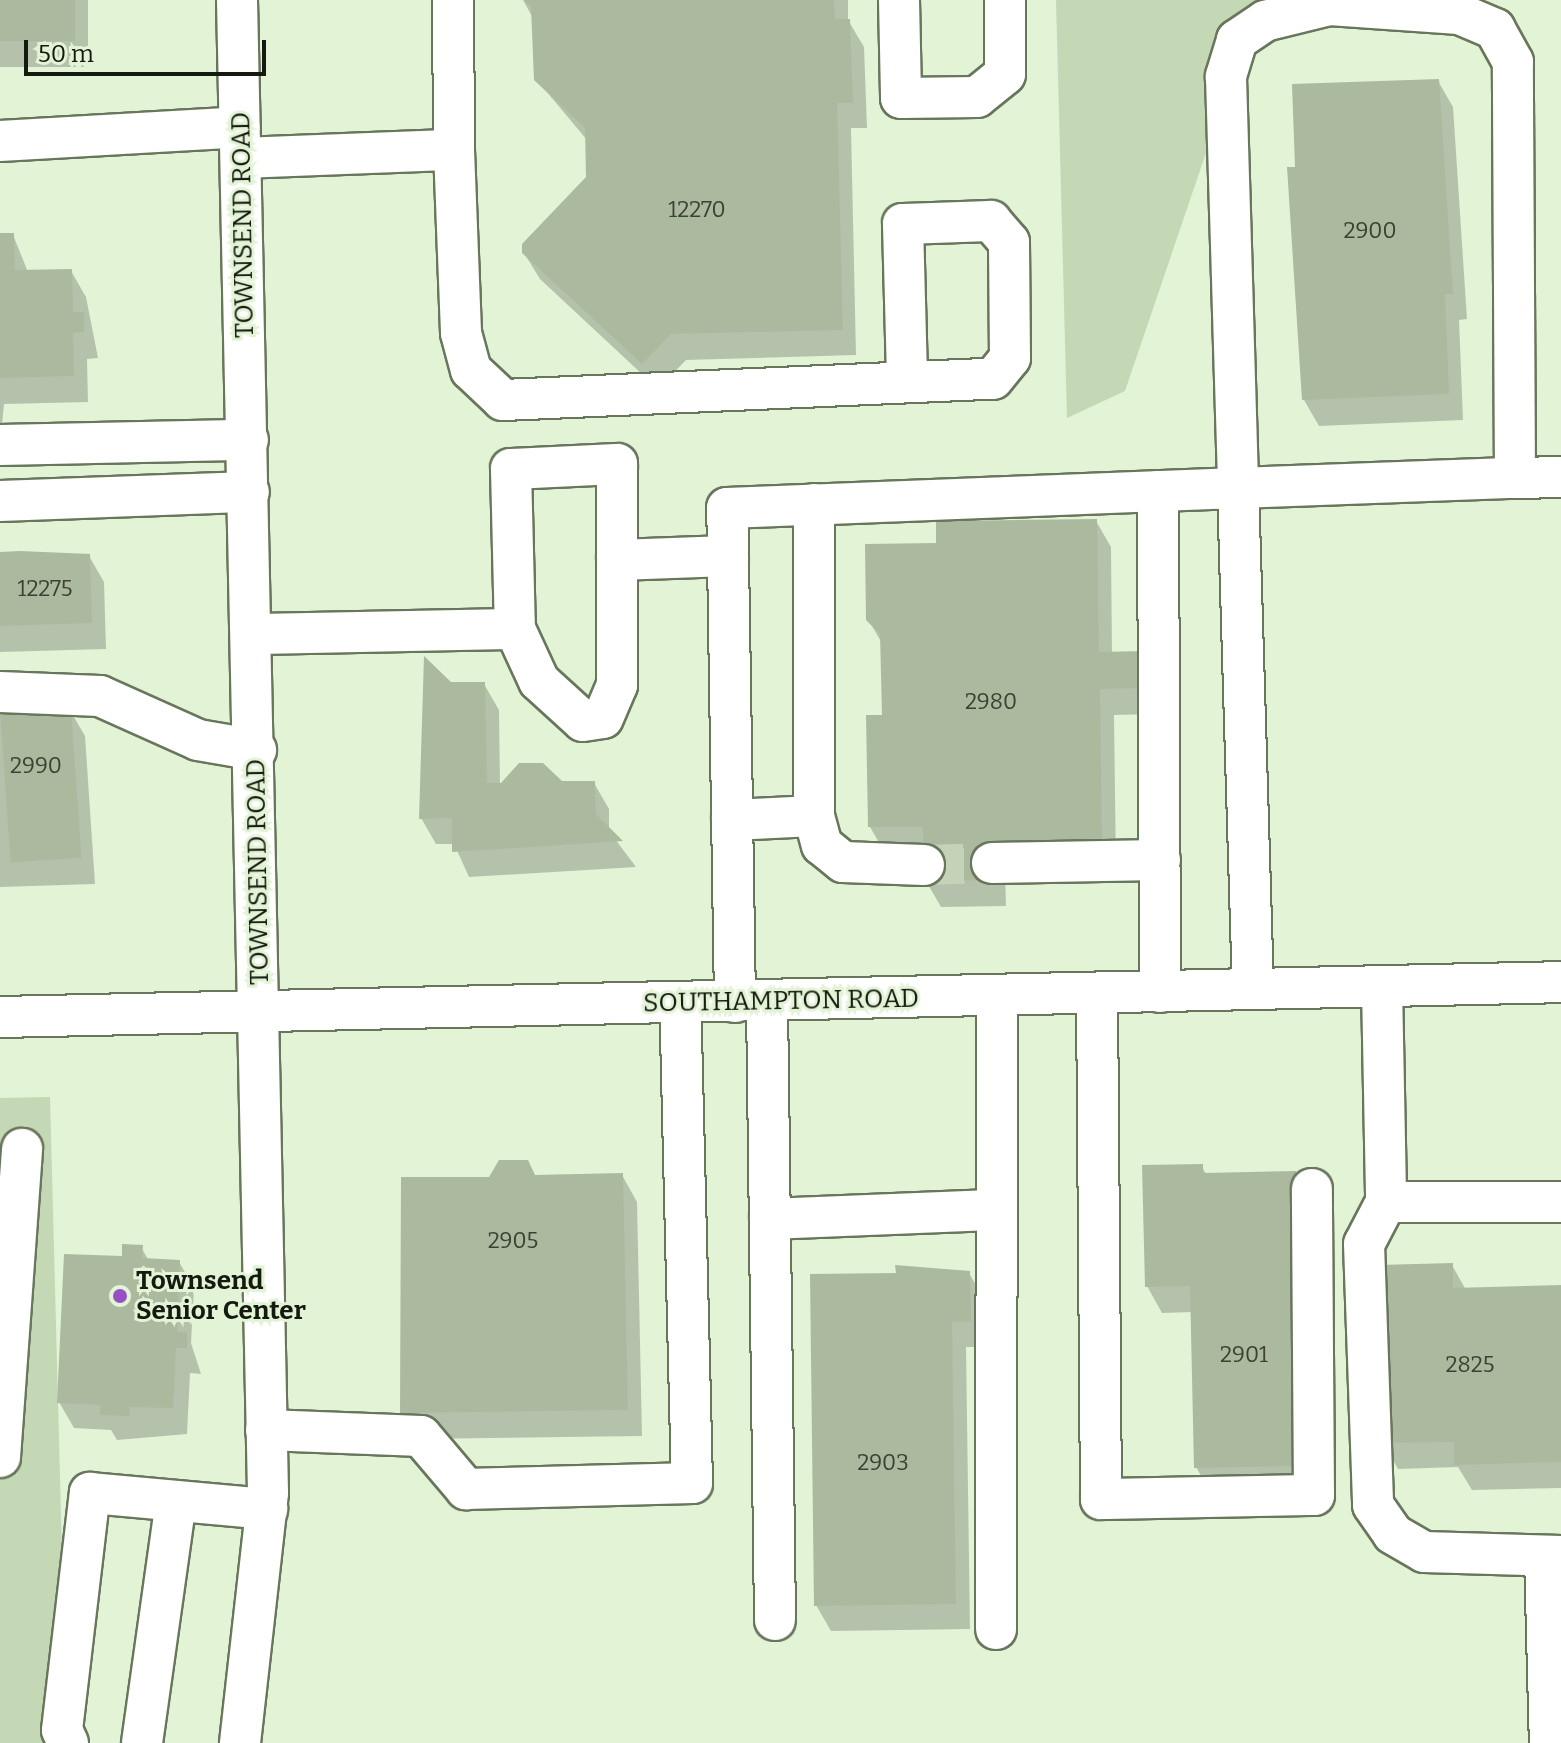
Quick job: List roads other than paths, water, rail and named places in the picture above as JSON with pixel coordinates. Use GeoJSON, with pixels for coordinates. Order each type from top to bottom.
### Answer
{"type":"FeatureCollection","features":[{"type":"Feature","properties":{"kind":"street","name":"TOWNSEND ROAD"},"geometry":{"type":"LineString","coordinates":[[237,0],[256,750],[267,1509],[240,1743]]}},
{"type":"Feature","properties":{"kind":"street"},"geometry":{"type":"LineString","coordinates":[[453,0],[454,150],[461,333],[471,370],[503,400],[907,382]]}},
{"type":"Feature","properties":{"kind":"street"},"geometry":{"type":"LineString","coordinates":[[899,0],[901,98],[977,97],[1005,74],[1005,0]]}},
{"type":"Feature","properties":{"kind":"street"},"geometry":{"type":"LineString","coordinates":[[1253,989],[1226,77],[1237,40],[1265,21],[1329,5],[1459,14],[1495,29],[1513,62],[1515,478]]}},
{"type":"Feature","properties":{"kind":"street"},"geometry":{"type":"LineString","coordinates":[[0,141],[241,142],[454,150]]}},
{"type":"Feature","properties":{"kind":"street"},"geometry":{"type":"LineString","coordinates":[[0,445],[248,440]]}},
{"type":"Feature","properties":{"kind":"street"},"geometry":{"type":"LineString","coordinates":[[617,464],[617,685],[603,718],[583,721],[539,681],[515,629],[511,469],[617,464]]}},
{"type":"Feature","properties":{"kind":"street"},"geometry":{"type":"LineString","coordinates":[[775,1620],[770,1219],[732,820],[727,508],[1561,477]]}},
{"type":"Feature","properties":{"kind":"street"},"geometry":{"type":"LineString","coordinates":[[1158,491],[1160,992]]}},
{"type":"Feature","properties":{"kind":"street"},"geometry":{"type":"LineString","coordinates":[[0,501],[249,492]]}},
{"type":"Feature","properties":{"kind":"street"},"geometry":{"type":"LineString","coordinates":[[814,504],[814,816],[822,845],[843,862],[924,865]]}},
{"type":"Feature","properties":{"kind":"street"},"geometry":{"type":"LineString","coordinates":[[617,560],[728,556]]}},
{"type":"Feature","properties":{"kind":"street"},"geometry":{"type":"LineString","coordinates":[[253,634],[515,629]]}},
{"type":"Feature","properties":{"kind":"street"},"geometry":{"type":"LineString","coordinates":[[0,692],[85,692],[198,740],[256,750]]}},
{"type":"Feature","properties":{"kind":"street"},"geometry":{"type":"LineString","coordinates":[[732,820],[814,816]]}},
{"type":"Feature","properties":{"kind":"street"},"geometry":{"type":"LineString","coordinates":[[992,863],[1160,860]]}},
{"type":"Feature","properties":{"kind":"street","name":"SOUTHAMPTON ROAD"},"geometry":{"type":"LineString","coordinates":[[0,1017],[1561,982]]}},
{"type":"Feature","properties":{"kind":"street"},"geometry":{"type":"LineString","coordinates":[[1382,986],[1386,1202],[1364,1244],[1373,1505],[1393,1534],[1424,1552],[1553,1556],[1555,1696],[1550,1743]]}},
{"type":"Feature","properties":{"kind":"street"},"geometry":{"type":"LineString","coordinates":[[1097,993],[1101,1499],[1314,1495],[1312,1189]]}},
{"type":"Feature","properties":{"kind":"street"},"geometry":{"type":"LineString","coordinates":[[996,1629],[997,996]]}},
{"type":"Feature","properties":{"kind":"street"},"geometry":{"type":"LineString","coordinates":[[266,1430],[421,1436],[466,1489],[692,1483],[680,1003]]}},
{"type":"Feature","properties":{"kind":"street"},"geometry":{"type":"LineString","coordinates":[[0,1457],[22,1149]]}},
{"type":"Feature","properties":{"kind":"street"},"geometry":{"type":"LineString","coordinates":[[1386,1202],[1561,1202]]}},
{"type":"Feature","properties":{"kind":"street"},"geometry":{"type":"LineString","coordinates":[[770,1219],[997,1210]]}},
{"type":"Feature","properties":{"kind":"street"},"geometry":{"type":"LineString","coordinates":[[68,1743],[62,1730],[90,1493],[267,1509]]}},
{"type":"Feature","properties":{"kind":"street"},"geometry":{"type":"LineString","coordinates":[[142,1743],[176,1501]]}},
{"type":"Feature","properties":{"kind":"tunnel"},"geometry":{"type":"LineString","coordinates":[[924,865],[992,863]]}},
{"type":"Feature","properties":{"kind":"place","name":"Townsend Senior Center"},"geometry":{"type":"Point","coordinates":[120,1296]}}]}
